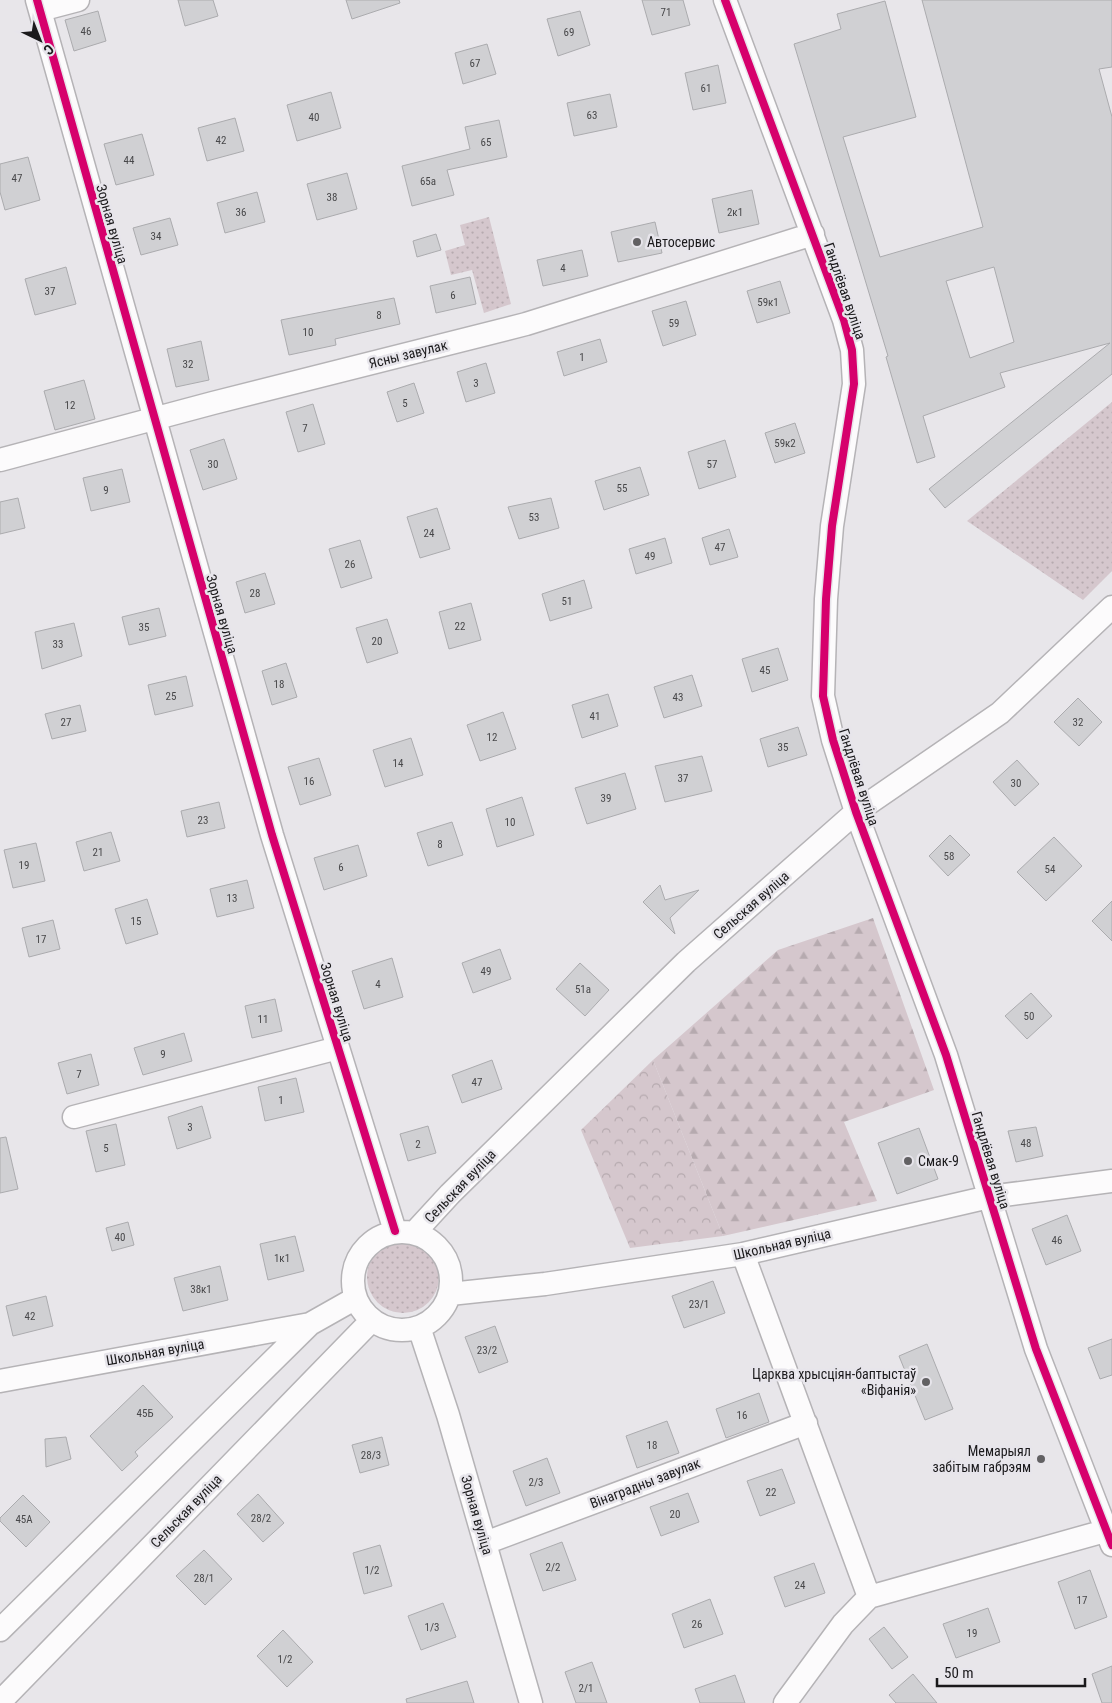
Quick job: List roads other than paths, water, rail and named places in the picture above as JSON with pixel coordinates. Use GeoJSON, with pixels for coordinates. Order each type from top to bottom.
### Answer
{"type":"FeatureCollection","features":[{"type":"Feature","properties":{"kind":"street"},"geometry":{"type":"LineString","coordinates":[[38,5],[78,0]]}},
{"type":"Feature","properties":{"kind":"street","name":"Гандлёвая вуліца"},"geometry":{"type":"LineString","coordinates":[[725,0],[813,234],[852,350],[854,384],[832,526],[826,599],[823,696],[832,740],[856,812],[946,1055],[1036,1349],[1110,1535]]}},
{"type":"Feature","properties":{"kind":"street","name":"Зорная вуліца"},"geometry":{"type":"LineString","coordinates":[[38,5],[99,227],[272,835],[338,1048],[405,1232]]}},
{"type":"Feature","properties":{"kind":"street","name":"Ясны завулак"},"geometry":{"type":"LineString","coordinates":[[0,460],[526,324],[813,234]]}},
{"type":"Feature","properties":{"kind":"street","name":"Сельская вуліца"},"geometry":{"type":"LineString","coordinates":[[405,1232],[457,1188],[686,962],[856,812],[1000,713],[1112,607]]}},
{"type":"Feature","properties":{"kind":"street"},"geometry":{"type":"LineString","coordinates":[[74,1117],[338,1048]]}},
{"type":"Feature","properties":{"kind":"street","name":"Школьная вуліца"},"geometry":{"type":"LineString","coordinates":[[450,1294],[545,1284],[743,1254],[989,1197],[1112,1181]]}},
{"type":"Feature","properties":{"kind":"street"},"geometry":{"type":"LineString","coordinates":[[405,1232],[433,1241],[446,1256],[452,1274],[450,1294],[444,1308],[433,1320],[419,1327],[403,1330],[387,1328],[372,1320],[362,1310],[356,1298],[353,1285],[355,1266],[363,1250],[377,1238],[405,1232]]}},
{"type":"Feature","properties":{"kind":"street"},"geometry":{"type":"LineString","coordinates":[[743,1254],[869,1597]]}},
{"type":"Feature","properties":{"kind":"street"},"geometry":{"type":"LineString","coordinates":[[0,1630],[310,1324],[356,1298]]}},
{"type":"Feature","properties":{"kind":"street","name":"Сельская вуліца"},"geometry":{"type":"LineString","coordinates":[[0,1702],[372,1320]]}},
{"type":"Feature","properties":{"kind":"street","name":"Школьная вуліца"},"geometry":{"type":"LineString","coordinates":[[0,1381],[310,1324]]}},
{"type":"Feature","properties":{"kind":"street","name":"Зорная вуліца"},"geometry":{"type":"LineString","coordinates":[[419,1327],[448,1415],[531,1703]]}},
{"type":"Feature","properties":{"kind":"street","name":"Вінаградны завулак"},"geometry":{"type":"LineString","coordinates":[[485,1543],[806,1423]]}},
{"type":"Feature","properties":{"kind":"street"},"geometry":{"type":"LineString","coordinates":[[785,1703],[843,1624],[869,1597],[1110,1535]]}},
{"type":"Feature","properties":{"kind":"place","name":"Автосервис"},"geometry":{"type":"Point","coordinates":[637,242]}},
{"type":"Feature","properties":{"kind":"place","name":"Смак-9"},"geometry":{"type":"Point","coordinates":[908,1161]}},
{"type":"Feature","properties":{"kind":"place","name":"Царква хрысціян-баптыстаў «Віфанія»"},"geometry":{"type":"Point","coordinates":[926,1382]}},
{"type":"Feature","properties":{"kind":"place","name":"Мемарыял забітым габрэям"},"geometry":{"type":"Point","coordinates":[1041,1459]}}]}
